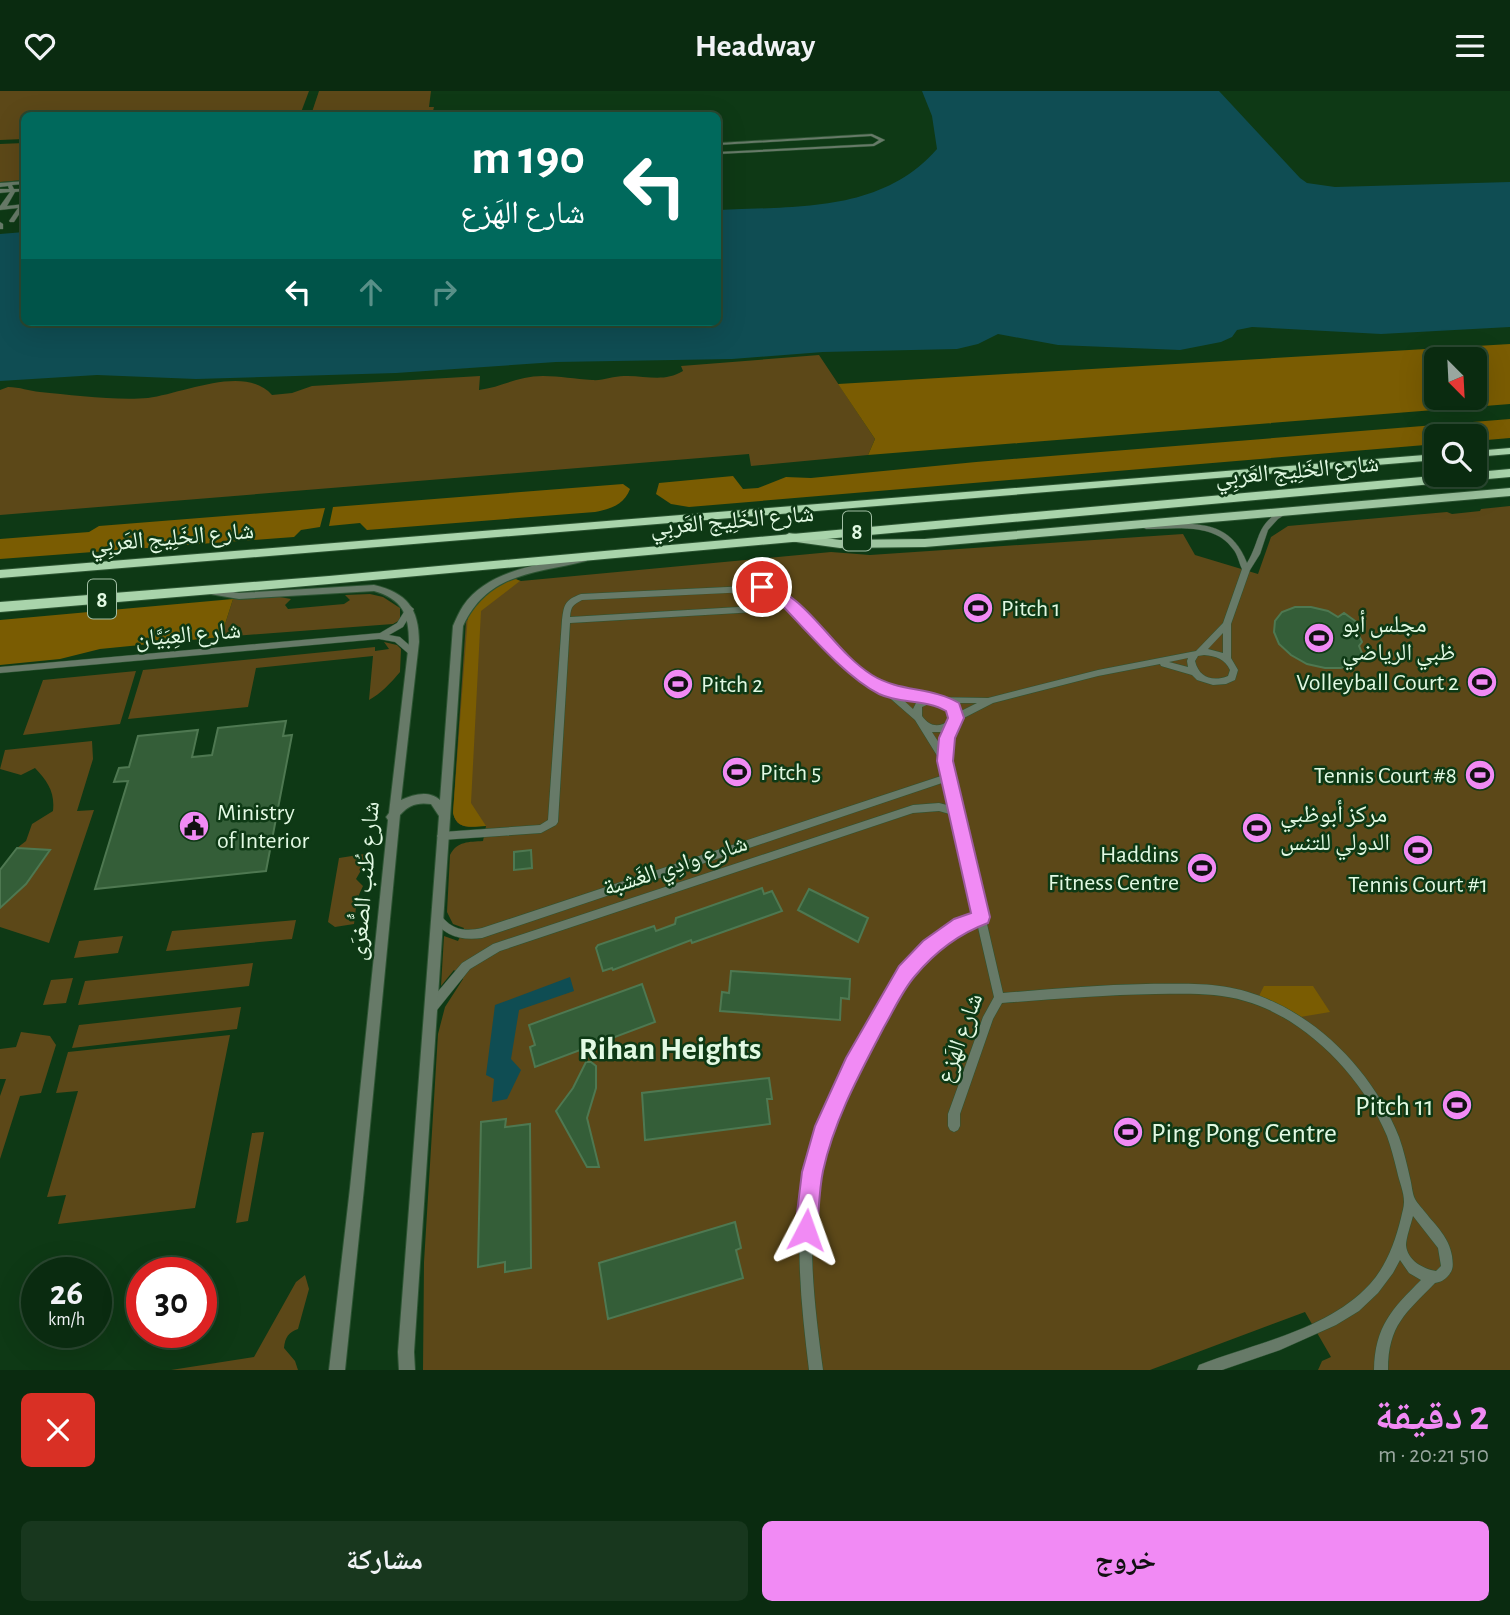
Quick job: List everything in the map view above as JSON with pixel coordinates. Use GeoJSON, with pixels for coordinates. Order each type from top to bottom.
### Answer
{"type":"FeatureCollection","features":[{"type":"Feature","properties":{"kind":"highway"},"geometry":{"type":"LineString","coordinates":[[1487,453],[1510,451]]}},
{"type":"Feature","properties":{"kind":"highway","name":"شارع الخَلِيج العَربِي"},"geometry":{"type":"LineString","coordinates":[[0,573],[1424,458]]}},
{"type":"Feature","properties":{"kind":"highway","name":"شارع الخَلِيج العَربِي"},"geometry":{"type":"LineString","coordinates":[[0,607],[1510,473]]}},
{"type":"Feature","properties":{"kind":"highway"},"geometry":{"type":"LineString","coordinates":[[0,568],[35,571]]}},
{"type":"Feature","properties":{"kind":"main road"},"geometry":{"type":"LineString","coordinates":[[788,537],[827,543],[913,544],[1510,492]]}},
{"type":"Feature","properties":{"kind":"street"},"geometry":{"type":"LineString","coordinates":[[721,144],[872,135],[883,139],[881,143],[874,145],[721,153]]}},
{"type":"Feature","properties":{"kind":"street"},"geometry":{"type":"LineString","coordinates":[[827,138],[831,147]]}},
{"type":"Feature","properties":{"kind":"street"},"geometry":{"type":"LineString","coordinates":[[0,185],[21,183]]}},
{"type":"Feature","properties":{"kind":"street"},"geometry":{"type":"LineString","coordinates":[[9,184],[13,191]]}},
{"type":"Feature","properties":{"kind":"street"},"geometry":{"type":"LineString","coordinates":[[0,195],[21,190]]}},
{"type":"Feature","properties":{"kind":"street"},"geometry":{"type":"LineString","coordinates":[[1,208],[13,191]]}},
{"type":"Feature","properties":{"kind":"street"},"geometry":{"type":"LineString","coordinates":[[1,208],[21,207]]}},
{"type":"Feature","properties":{"kind":"street"},"geometry":{"type":"LineString","coordinates":[[12,221],[21,210]]}},
{"type":"Feature","properties":{"kind":"street"},"geometry":{"type":"LineString","coordinates":[[1227,659],[1227,624],[1246,569],[1252,563],[1267,523],[1286,512]]}},
{"type":"Feature","properties":{"kind":"street"},"geometry":{"type":"LineString","coordinates":[[1134,525],[1186,525],[1208,529],[1236,547],[1246,569]]}},
{"type":"Feature","properties":{"kind":"street"},"geometry":{"type":"LineString","coordinates":[[407,1370],[406,1352],[458,625],[468,605],[487,587],[512,575],[608,554]]}},
{"type":"Feature","properties":{"kind":"street"},"geometry":{"type":"LineString","coordinates":[[204,590],[247,596],[367,587],[394,594],[410,609],[400,625],[379,636]]}},
{"type":"Feature","properties":{"kind":"street"},"geometry":{"type":"LineString","coordinates":[[442,836],[541,829],[553,822],[568,605],[585,596],[762,587],[774,590],[849,665],[887,691],[930,699],[991,700],[1098,673],[1213,652],[1227,659],[1233,666],[1234,674],[1225,682],[1208,681],[1195,673],[1156,663]]}},
{"type":"Feature","properties":{"kind":"street"},"geometry":{"type":"LineString","coordinates":[[566,620],[772,608],[788,603]]}},
{"type":"Feature","properties":{"kind":"street","name":"شارع طُنب الصُّغرَى"},"geometry":{"type":"LineString","coordinates":[[337,1370],[372,1047],[392,817],[413,653],[414,628],[410,609]]}},
{"type":"Feature","properties":{"kind":"street"},"geometry":{"type":"LineString","coordinates":[[1195,673],[1191,664],[1197,654],[1227,624]]}},
{"type":"Feature","properties":{"kind":"street","name":"شارع العِبَيَّان"},"geometry":{"type":"LineString","coordinates":[[0,670],[379,636],[397,639],[413,653]]}},
{"type":"Feature","properties":{"kind":"street","name":"شارع الهَزع"},"geometry":{"type":"LineString","coordinates":[[887,691],[920,721],[945,761],[999,998],[988,1017],[954,1114],[954,1126]]}},
{"type":"Feature","properties":{"kind":"street"},"geometry":{"type":"LineString","coordinates":[[930,699],[918,708],[920,721],[935,729],[954,722],[991,700]]}},
{"type":"Feature","properties":{"kind":"street"},"geometry":{"type":"LineString","coordinates":[[943,700],[954,708],[954,722]]}},
{"type":"Feature","properties":{"kind":"street","name":"شارع الهَزع"},"geometry":{"type":"LineString","coordinates":[[945,761],[947,738],[954,722]]}},
{"type":"Feature","properties":{"kind":"street","name":"شارع وادِي الغَشبة"},"geometry":{"type":"LineString","coordinates":[[436,916],[444,927],[456,933],[482,933],[949,777]]}},
{"type":"Feature","properties":{"kind":"street"},"geometry":{"type":"LineString","coordinates":[[392,817],[400,806],[421,798],[434,800],[444,814]]}},
{"type":"Feature","properties":{"kind":"street","name":"شارع وادِي الغَشبة"},"geometry":{"type":"LineString","coordinates":[[430,1010],[466,966],[497,947],[913,809],[939,807],[957,812]]}},
{"type":"Feature","properties":{"kind":"street"},"geometry":{"type":"LineString","coordinates":[[816,1370],[807,1278],[806,1213],[814,1164],[825,1126],[853,1065],[906,972],[929,947],[954,929],[981,917]]}},
{"type":"Feature","properties":{"kind":"street"},"geometry":{"type":"LineString","coordinates":[[999,998],[1142,989],[1205,989],[1243,996],[1281,1011],[1325,1042],[1368,1091],[1391,1132],[1410,1202],[1447,1254],[1447,1268],[1438,1276],[1432,1277],[1413,1269],[1404,1258],[1400,1245]]}},
{"type":"Feature","properties":{"kind":"street"},"geometry":{"type":"LineString","coordinates":[[1204,1370],[1314,1328],[1350,1311],[1380,1282],[1400,1245],[1410,1202]]}},
{"type":"Feature","properties":{"kind":"street"},"geometry":{"type":"LineString","coordinates":[[1381,1370],[1381,1344],[1389,1323],[1432,1277]]}},
{"type":"Feature","properties":{"kind":"shaded area"},"geometry":{"type":"Polygon","coordinates":[[[0,91],[309,91],[301,112],[21,112],[21,139],[0,140],[0,91]]]}},
{"type":"Feature","properties":{"kind":"shaded area"},"geometry":{"type":"Polygon","coordinates":[[[319,91],[431,91],[429,107],[434,107],[433,112],[312,112],[319,91]]]}},
{"type":"Feature","properties":{"kind":"shaded area"},"geometry":{"type":"Polygon","coordinates":[[[21,143],[21,180],[0,182],[0,144],[21,143]]]}},
{"type":"Feature","properties":{"kind":"shaded area"},"geometry":{"type":"Polygon","coordinates":[[[1510,344],[1510,404],[1488,406],[1488,347],[1460,347],[1510,344]]]}},
{"type":"Feature","properties":{"kind":"shaded area"},"geometry":{"type":"Polygon","coordinates":[[[1424,349],[1424,410],[1434,410],[868,455],[875,439],[838,384],[1424,349]]]}},
{"type":"Feature","properties":{"kind":"shaded area"},"geometry":{"type":"Polygon","coordinates":[[[819,355],[875,439],[868,455],[751,466],[749,454],[0,515],[0,390],[8,387],[80,396],[136,399],[230,381],[260,386],[272,395],[292,393],[312,386],[480,376],[479,390],[534,376],[596,380],[624,376],[661,378],[683,371],[681,366],[819,355]]]}},
{"type":"Feature","properties":{"kind":"shaded area"},"geometry":{"type":"Polygon","coordinates":[[[1510,419],[1510,438],[1487,440],[1487,424],[1448,424],[1510,419]]]}},
{"type":"Feature","properties":{"kind":"shaded area"},"geometry":{"type":"Polygon","coordinates":[[[1424,426],[1424,445],[689,507],[671,504],[656,494],[659,483],[733,476],[743,489],[758,488],[786,477],[811,478],[1424,426]]]}},
{"type":"Feature","properties":{"kind":"shaded area"},"geometry":{"type":"Polygon","coordinates":[[[623,484],[630,489],[620,503],[595,512],[367,530],[360,523],[329,526],[333,507],[623,484]]]}},
{"type":"Feature","properties":{"kind":"shaded area"},"geometry":{"type":"Polygon","coordinates":[[[1510,506],[1510,1370],[1318,1370],[1322,1361],[1331,1357],[1305,1312],[1150,1370],[423,1370],[424,1262],[438,1034],[445,1007],[463,979],[454,970],[441,986],[444,936],[458,941],[464,928],[453,924],[447,912],[450,855],[460,845],[483,841],[486,826],[461,825],[453,813],[466,621],[513,578],[521,581],[831,552],[870,555],[1183,534],[1195,555],[1258,574],[1271,537],[1288,526],[1447,512],[1452,514],[1510,506]]]}},
{"type":"Feature","properties":{"kind":"shaded area"},"geometry":{"type":"Polygon","coordinates":[[[325,508],[320,527],[301,530],[294,537],[0,559],[0,539],[89,532],[99,526],[325,508]]]}},
{"type":"Feature","properties":{"kind":"shaded area"},"geometry":{"type":"Polygon","coordinates":[[[513,578],[520,581],[481,611],[471,803],[486,826],[465,826],[458,822],[453,813],[468,615],[484,592],[513,578]]]}},
{"type":"Feature","properties":{"kind":"shaded area"},"geometry":{"type":"Polygon","coordinates":[[[370,594],[383,597],[400,608],[400,620],[393,624],[221,637],[233,599],[274,596],[291,599],[285,605],[288,609],[344,604],[350,600],[345,595],[370,594]]]}},
{"type":"Feature","properties":{"kind":"shaded area"},"geometry":{"type":"Polygon","coordinates":[[[233,599],[221,637],[100,649],[60,659],[0,665],[0,620],[233,599]]]}},
{"type":"Feature","properties":{"kind":"shaded area"},"geometry":{"type":"Polygon","coordinates":[[[384,642],[397,645],[401,649],[400,672],[369,700],[373,656],[256,668],[248,707],[128,719],[143,670],[375,647],[375,651],[389,649],[384,642]]]}},
{"type":"Feature","properties":{"kind":"shaded area"},"geometry":{"type":"Polygon","coordinates":[[[136,671],[120,724],[23,735],[43,680],[136,671]]]}},
{"type":"Feature","properties":{"kind":"shaded area"},"geometry":{"type":"Polygon","coordinates":[[[92,741],[93,759],[77,811],[94,810],[49,943],[0,927],[0,908],[26,884],[50,851],[17,848],[26,841],[32,824],[53,811],[50,788],[35,768],[21,775],[0,769],[5,750],[92,741]]]}},
{"type":"Feature","properties":{"kind":"shaded area"},"geometry":{"type":"Polygon","coordinates":[[[371,853],[356,879],[363,886],[357,899],[354,924],[335,927],[328,922],[339,858],[371,853]]]}},
{"type":"Feature","properties":{"kind":"shaded area"},"geometry":{"type":"Polygon","coordinates":[[[296,920],[292,939],[166,951],[172,931],[296,920]]]}},
{"type":"Feature","properties":{"kind":"shaded area"},"geometry":{"type":"Polygon","coordinates":[[[123,936],[118,953],[74,958],[79,941],[123,936]]]}},
{"type":"Feature","properties":{"kind":"shaded area"},"geometry":{"type":"Polygon","coordinates":[[[253,963],[249,986],[78,1005],[85,981],[253,963]]]}},
{"type":"Feature","properties":{"kind":"shaded area"},"geometry":{"type":"Polygon","coordinates":[[[73,978],[66,1003],[43,1005],[51,980],[73,978]]]}},
{"type":"Feature","properties":{"kind":"shaded area"},"geometry":{"type":"Polygon","coordinates":[[[1264,986],[1313,986],[1330,1012],[1300,1017],[1259,996],[1264,986]]]}},
{"type":"Feature","properties":{"kind":"shaded area"},"geometry":{"type":"Polygon","coordinates":[[[241,1007],[237,1029],[72,1048],[79,1025],[241,1007]]]}},
{"type":"Feature","properties":{"kind":"shaded area"},"geometry":{"type":"Polygon","coordinates":[[[21,1032],[50,1036],[56,1045],[41,1093],[20,1096],[0,1159],[0,1096],[6,1079],[0,1079],[0,1049],[16,1047],[21,1032]]]}},
{"type":"Feature","properties":{"kind":"shaded area"},"geometry":{"type":"Polygon","coordinates":[[[230,1035],[195,1208],[58,1224],[66,1195],[47,1197],[78,1091],[56,1093],[68,1052],[230,1035]]]}},
{"type":"Feature","properties":{"kind":"shaded area"},"geometry":{"type":"Polygon","coordinates":[[[264,1132],[248,1221],[236,1223],[252,1133],[264,1132]]]}},
{"type":"Feature","properties":{"kind":"shaded area"},"geometry":{"type":"Polygon","coordinates":[[[305,1275],[309,1289],[298,1329],[288,1336],[284,1348],[295,1361],[298,1370],[171,1370],[254,1357],[296,1282],[305,1275]]]}},
{"type":"Feature","properties":{"kind":"water"},"geometry":{"type":"Polygon","coordinates":[[[922,91],[1219,91],[1307,183],[1335,187],[1510,182],[1510,327],[1381,334],[1252,327],[1237,330],[1232,337],[1221,342],[1180,350],[1058,345],[998,334],[978,344],[957,349],[823,352],[732,359],[556,362],[396,373],[196,379],[97,375],[0,381],[0,234],[21,232],[21,326],[721,326],[721,210],[836,202],[890,185],[915,170],[937,149],[932,116],[922,91]]]}},
{"type":"Feature","properties":{"kind":"water"},"geometry":{"type":"Polygon","coordinates":[[[570,977],[574,991],[519,1010],[511,1059],[521,1070],[507,1099],[492,1102],[494,1079],[486,1075],[495,1005],[570,977]]]}},
{"type":"Feature","properties":{"kind":"building","name":"مجلس أبو ظبي الرياضي"},"geometry":{"type":"Polygon","coordinates":[[[1295,607],[1311,607],[1328,611],[1338,617],[1344,613],[1358,623],[1354,625],[1362,642],[1359,646],[1362,653],[1354,663],[1341,668],[1307,664],[1279,644],[1274,632],[1275,621],[1282,612],[1295,607]]]}},
{"type":"Feature","properties":{"kind":"building","name":"Ministry of Interior"},"geometry":{"type":"Polygon","coordinates":[[[286,721],[283,736],[292,735],[266,871],[95,889],[128,781],[114,782],[119,768],[129,767],[138,736],[198,730],[192,757],[212,755],[218,728],[286,721]]]}},
{"type":"Feature","properties":{"kind":"building"},"geometry":{"type":"Polygon","coordinates":[[[17,848],[50,850],[26,884],[0,908],[0,870],[17,848]]]}},
{"type":"Feature","properties":{"kind":"building"},"geometry":{"type":"Polygon","coordinates":[[[531,850],[532,868],[514,870],[514,852],[531,850]]]}},
{"type":"Feature","properties":{"kind":"building"},"geometry":{"type":"Polygon","coordinates":[[[762,888],[764,894],[772,891],[782,911],[692,943],[691,940],[613,970],[603,971],[596,948],[598,945],[654,926],[656,931],[675,924],[676,918],[762,888]]]}},
{"type":"Feature","properties":{"kind":"building"},"geometry":{"type":"Polygon","coordinates":[[[809,889],[868,918],[858,942],[798,910],[809,889]]]}},
{"type":"Feature","properties":{"kind":"building"},"geometry":{"type":"Polygon","coordinates":[[[731,971],[850,979],[849,999],[841,998],[840,1020],[720,1011],[722,992],[729,993],[731,971]]]}},
{"type":"Feature","properties":{"kind":"building"},"geometry":{"type":"Polygon","coordinates":[[[642,984],[655,1022],[535,1067],[530,1047],[535,1045],[529,1025],[642,984]]]}},
{"type":"Feature","properties":{"kind":"building"},"geometry":{"type":"Polygon","coordinates":[[[586,1062],[596,1066],[596,1088],[587,1118],[599,1167],[587,1167],[556,1111],[573,1088],[586,1062]]]}},
{"type":"Feature","properties":{"kind":"building"},"geometry":{"type":"Polygon","coordinates":[[[769,1078],[772,1099],[767,1099],[770,1124],[645,1140],[642,1093],[769,1078]]]}},
{"type":"Feature","properties":{"kind":"building"},"geometry":{"type":"Polygon","coordinates":[[[506,1119],[505,1127],[530,1124],[531,1268],[505,1272],[505,1262],[478,1267],[481,1122],[506,1119]]]}},
{"type":"Feature","properties":{"kind":"building"},"geometry":{"type":"Polygon","coordinates":[[[735,1222],[741,1248],[736,1250],[743,1278],[608,1319],[599,1263],[735,1222]]]}},
{"type":"Feature","properties":{"kind":"place","name":"Pitch 1"},"geometry":{"type":"Point","coordinates":[978,608]}},
{"type":"Feature","properties":{"kind":"place","name":"مجلس أبو ظبي الرياضي"},"geometry":{"type":"Point","coordinates":[1319,638]}},
{"type":"Feature","properties":{"kind":"place","name":"Volleyball Court 2"},"geometry":{"type":"Point","coordinates":[1482,682]}},
{"type":"Feature","properties":{"kind":"place","name":"Pitch 2"},"geometry":{"type":"Point","coordinates":[678,684]}},
{"type":"Feature","properties":{"kind":"place","name":"Pitch 5"},"geometry":{"type":"Point","coordinates":[737,772]}},
{"type":"Feature","properties":{"kind":"place","name":"Tennis Court #8"},"geometry":{"type":"Point","coordinates":[1480,775]}},
{"type":"Feature","properties":{"kind":"place","name":"Ministry of Interior"},"geometry":{"type":"Point","coordinates":[194,826]}},
{"type":"Feature","properties":{"kind":"place","name":"مركز أبوظبي الدولي للتنس"},"geometry":{"type":"Point","coordinates":[1257,828]}},
{"type":"Feature","properties":{"kind":"place","name":"Tennis Court #1"},"geometry":{"type":"Point","coordinates":[1418,850]}},
{"type":"Feature","properties":{"kind":"place","name":"Haddins Fitness Centre"},"geometry":{"type":"Point","coordinates":[1202,868]}},
{"type":"Feature","properties":{"kind":"place","name":"Pitch 11"},"geometry":{"type":"Point","coordinates":[1457,1105]}},
{"type":"Feature","properties":{"kind":"place","name":"Ping Pong Centre"},"geometry":{"type":"Point","coordinates":[1128,1132]}},
{"type":"Feature","properties":{"kind":"district","name":"Rihan Heights"},"geometry":{"type":"Point","coordinates":[670,1048]}},
{"type":"Feature","properties":{"kind":"route"},"geometry":{"type":"LineString","coordinates":[[762,587],[777,592],[864,678],[887,691],[939,699],[954,708],[956,718],[947,738],[945,761],[981,917],[967,921],[929,947],[906,972],[896,988],[853,1065],[825,1126],[812,1172],[806,1230]]}}]}
